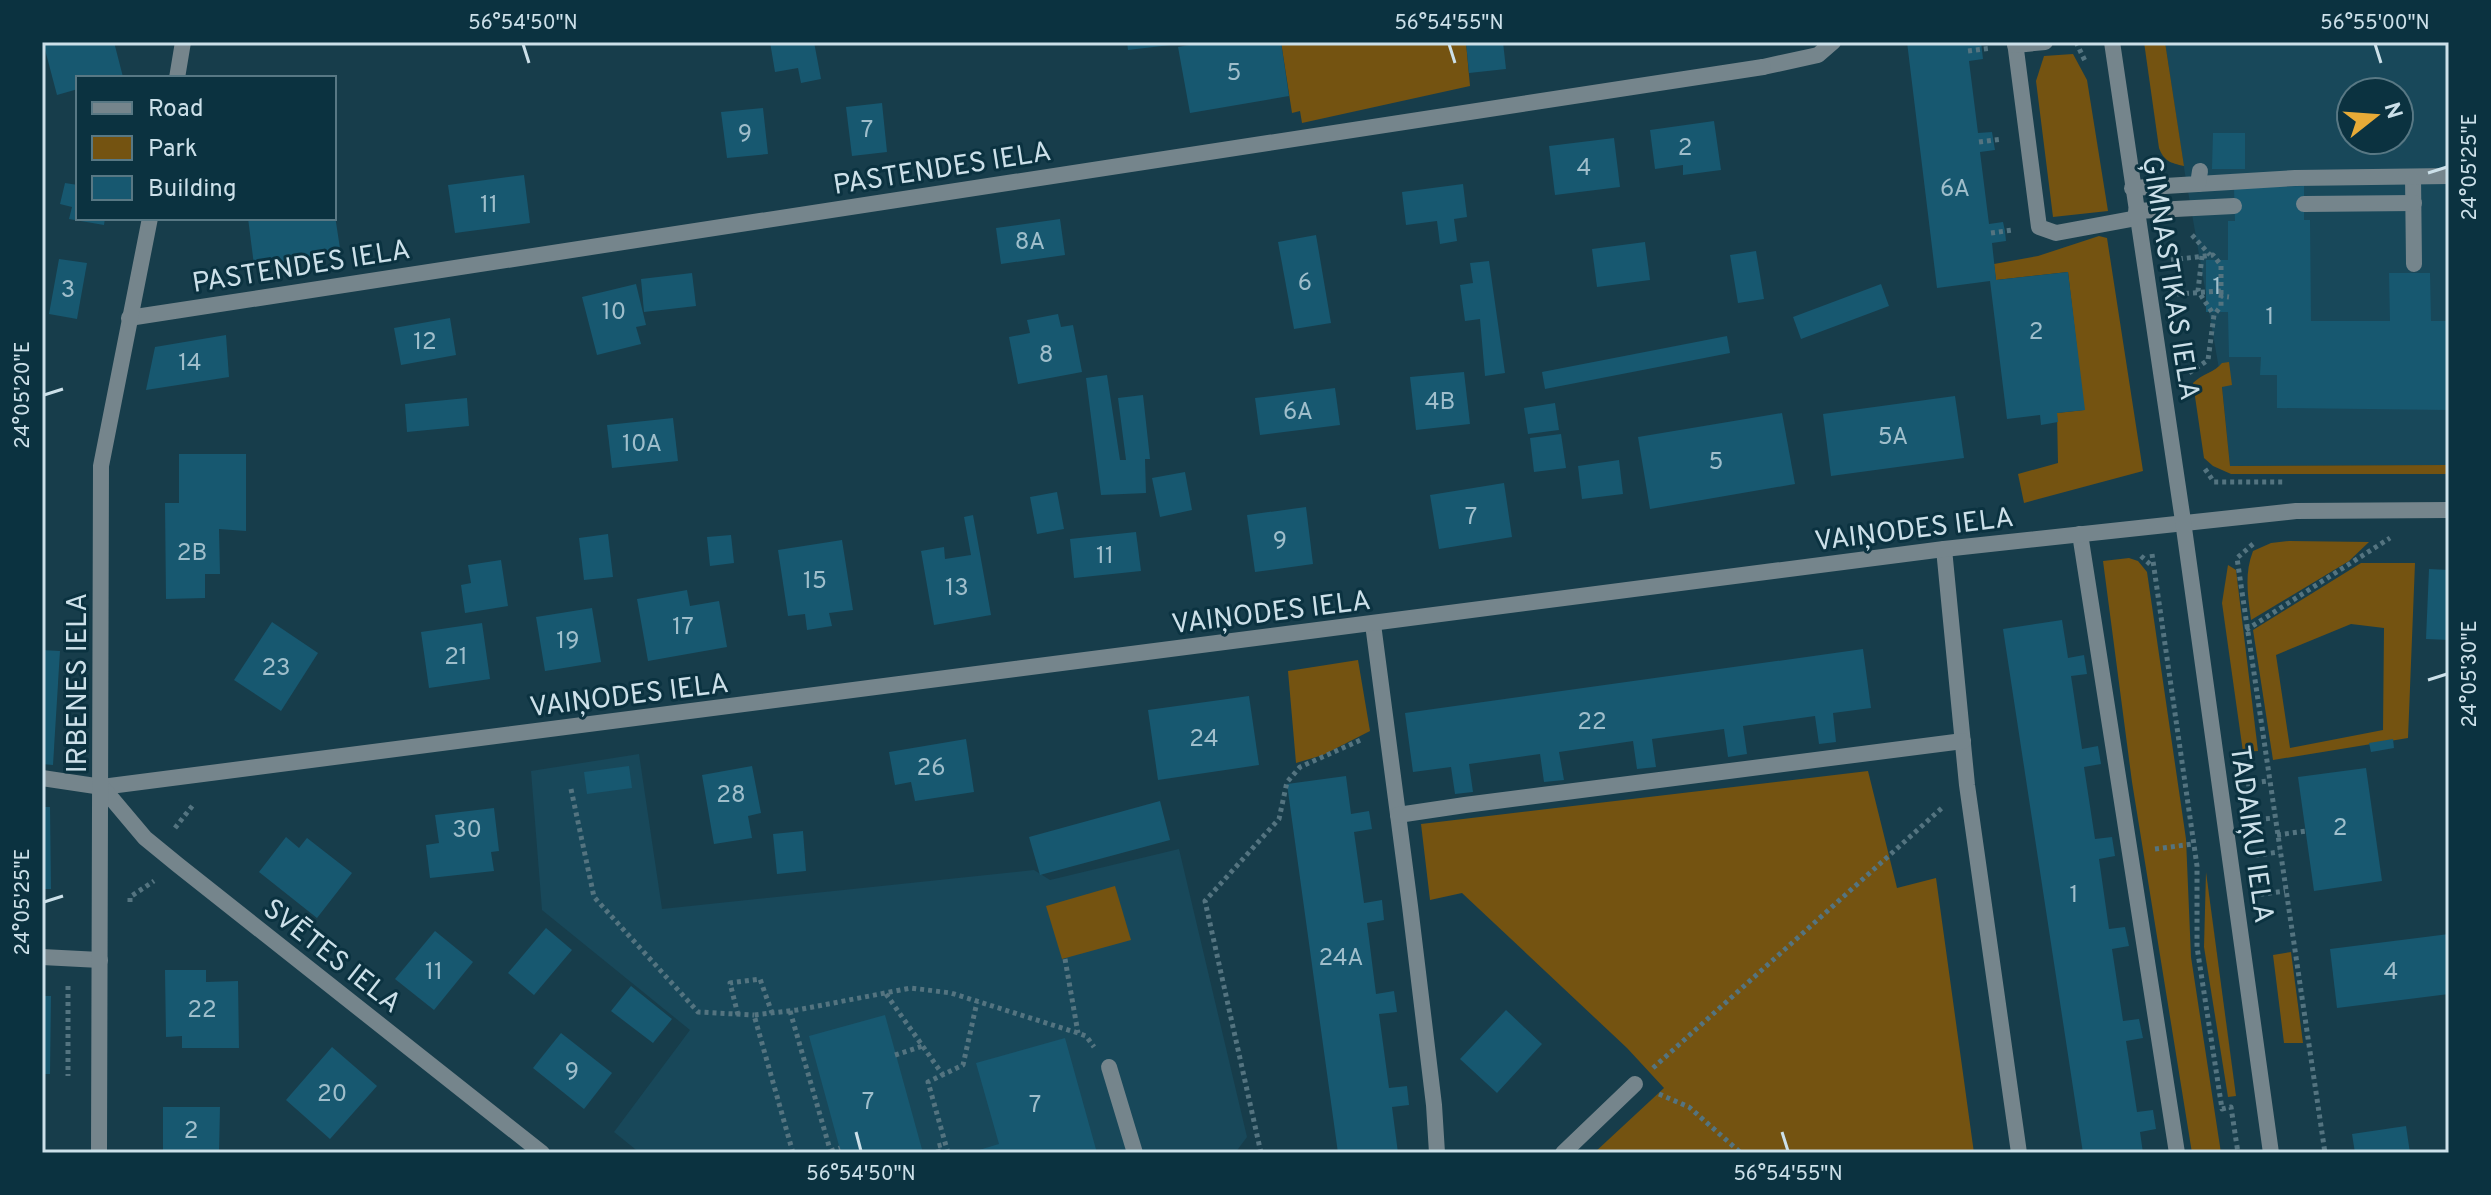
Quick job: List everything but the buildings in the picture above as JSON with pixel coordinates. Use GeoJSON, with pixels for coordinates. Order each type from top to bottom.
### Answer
{"type":"FeatureCollection","features":[{"type":"Feature","properties":{"kind":"street"},"geometry":{"type":"LineString","coordinates":[[177,76],[183,42]]}},
{"type":"Feature","properties":{"kind":"street","name":"PASTENDES IELA"},"geometry":{"type":"LineString","coordinates":[[129,318],[1763,67],[1818,55],[1833,42]]}},
{"type":"Feature","properties":{"kind":"street"},"geometry":{"type":"LineString","coordinates":[[2045,42],[2015,44],[2039,227],[2056,233],[2163,207],[2234,206]]}},
{"type":"Feature","properties":{"kind":"street","name":"ĢIMNASTIKAS IELA"},"geometry":{"type":"LineString","coordinates":[[2112,42],[2183,521]]}},
{"type":"Feature","properties":{"kind":"street"},"geometry":{"type":"LineString","coordinates":[[2132,188],[2199,177],[2449,176]]}},
{"type":"Feature","properties":{"kind":"street"},"geometry":{"type":"LineString","coordinates":[[2413,177],[2414,264]]}},
{"type":"Feature","properties":{"kind":"street"},"geometry":{"type":"LineString","coordinates":[[2304,204],[2414,203]]}},
{"type":"Feature","properties":{"kind":"street","name":"IRBENES IELA"},"geometry":{"type":"LineString","coordinates":[[99,1153],[101,466],[150,220]]}},
{"type":"Feature","properties":{"kind":"street","name":"VAIŅODES IELA"},"geometry":{"type":"LineString","coordinates":[[42,778],[102,787],[1944,549],[2183,521],[2296,511],[2449,510]]}},
{"type":"Feature","properties":{"kind":"street","name":"TADAIĶU IELA"},"geometry":{"type":"LineString","coordinates":[[2183,521],[2271,1153]]}},
{"type":"Feature","properties":{"kind":"street"},"geometry":{"type":"LineString","coordinates":[[2080,534],[2177,1153]]}},
{"type":"Feature","properties":{"kind":"street"},"geometry":{"type":"LineString","coordinates":[[1944,549],[1967,785],[2019,1153]]}},
{"type":"Feature","properties":{"kind":"street"},"geometry":{"type":"LineString","coordinates":[[1373,624],[1434,1105],[1437,1153]]}},
{"type":"Feature","properties":{"kind":"street"},"geometry":{"type":"LineString","coordinates":[[1398,815],[1963,741]]}},
{"type":"Feature","properties":{"kind":"street","name":"SVĒTES IELA"},"geometry":{"type":"LineString","coordinates":[[102,787],[145,838],[542,1153]]}},
{"type":"Feature","properties":{"kind":"street"},"geometry":{"type":"LineString","coordinates":[[42,957],[100,960]]}},
{"type":"Feature","properties":{"kind":"street"},"geometry":{"type":"LineString","coordinates":[[1109,1067],[1135,1153]]}},
{"type":"Feature","properties":{"kind":"street"},"geometry":{"type":"LineString","coordinates":[[1563,1153],[1635,1084]]}},
{"type":"Feature","properties":{"kind":"path"},"geometry":{"type":"LineString","coordinates":[[2089,54],[2091,66]]}},
{"type":"Feature","properties":{"kind":"path"},"geometry":{"type":"LineString","coordinates":[[2163,207],[2173,271]]}},
{"type":"Feature","properties":{"kind":"path"},"geometry":{"type":"LineString","coordinates":[[2167,233],[2191,233],[2221,265],[2224,295],[2214,315],[2208,360],[2188,374]]}},
{"type":"Feature","properties":{"kind":"path"},"geometry":{"type":"LineString","coordinates":[[2171,260],[2210,255]]}},
{"type":"Feature","properties":{"kind":"path"},"geometry":{"type":"LineString","coordinates":[[2202,256],[2198,291],[2214,315]]}},
{"type":"Feature","properties":{"kind":"path"},"geometry":{"type":"LineString","coordinates":[[2175,282],[2179,307]]}},
{"type":"Feature","properties":{"kind":"path"},"geometry":{"type":"LineString","coordinates":[[2177,294],[2198,291],[2224,295]]}},
{"type":"Feature","properties":{"kind":"path"},"geometry":{"type":"LineString","coordinates":[[2186,361],[2190,386]]}},
{"type":"Feature","properties":{"kind":"path"},"geometry":{"type":"LineString","coordinates":[[2203,467],[2214,482],[2293,482]]}},
{"type":"Feature","properties":{"kind":"path"},"geometry":{"type":"LineString","coordinates":[[2151,525],[2152,566],[2197,866],[2197,947],[2222,1109],[2231,1107],[2238,1153]]}},
{"type":"Feature","properties":{"kind":"path"},"geometry":{"type":"LineString","coordinates":[[2246,630],[2395,536],[2379,536]]}},
{"type":"Feature","properties":{"kind":"path"},"geometry":{"type":"LineString","coordinates":[[2263,540],[2244,550],[2237,558],[2325,1153]]}},
{"type":"Feature","properties":{"kind":"path"},"geometry":{"type":"LineString","coordinates":[[1261,1153],[1205,901],[1279,819],[1287,782],[1300,767],[1364,738],[1389,737]]}},
{"type":"Feature","properties":{"kind":"path"},"geometry":{"type":"LineString","coordinates":[[2248,796],[2246,783],[2268,781]]}},
{"type":"Feature","properties":{"kind":"path"},"geometry":{"type":"LineString","coordinates":[[1741,1153],[1689,1107],[1635,1084],[1967,785]]}},
{"type":"Feature","properties":{"kind":"path"},"geometry":{"type":"LineString","coordinates":[[571,789],[594,897],[698,1012],[754,1015],[790,1011],[911,988],[951,993],[1086,1036],[1109,1067]]}},
{"type":"Feature","properties":{"kind":"path"},"geometry":{"type":"LineString","coordinates":[[2250,808],[2254,832]]}},
{"type":"Feature","properties":{"kind":"path"},"geometry":{"type":"LineString","coordinates":[[2252,820],[2274,818]]}},
{"type":"Feature","properties":{"kind":"path"},"geometry":{"type":"LineString","coordinates":[[2277,835],[2306,831]]}},
{"type":"Feature","properties":{"kind":"path"},"geometry":{"type":"LineString","coordinates":[[2130,852],[2193,844]]}},
{"type":"Feature","properties":{"kind":"path"},"geometry":{"type":"LineString","coordinates":[[2255,844],[2259,868]]}},
{"type":"Feature","properties":{"kind":"path"},"geometry":{"type":"LineString","coordinates":[[2257,855],[2279,852]]}},
{"type":"Feature","properties":{"kind":"path"},"geometry":{"type":"LineString","coordinates":[[130,912],[130,897],[178,865]]}},
{"type":"Feature","properties":{"kind":"path"},"geometry":{"type":"LineString","coordinates":[[2260,881],[2262,894],[2285,891]]}},
{"type":"Feature","properties":{"kind":"path"},"geometry":{"type":"LineString","coordinates":[[1065,959],[1078,1033]]}},
{"type":"Feature","properties":{"kind":"path"},"geometry":{"type":"LineString","coordinates":[[738,1015],[730,983],[760,979],[772,1013]]}},
{"type":"Feature","properties":{"kind":"path"},"geometry":{"type":"LineString","coordinates":[[886,993],[943,1075]]}},
{"type":"Feature","properties":{"kind":"path"},"geometry":{"type":"LineString","coordinates":[[948,1153],[928,1082],[963,1065],[977,1002]]}},
{"type":"Feature","properties":{"kind":"path"},"geometry":{"type":"LineString","coordinates":[[790,1011],[831,1152],[840,1148]]}},
{"type":"Feature","properties":{"kind":"path"},"geometry":{"type":"LineString","coordinates":[[754,1015],[793,1153]]}},
{"type":"Feature","properties":{"kind":"path"},"geometry":{"type":"LineString","coordinates":[[895,1055],[923,1046]]}},
{"type":"Feature","properties":{"kind":"path"},"geometry":{"type":"LineString","coordinates":[[939,1153],[937,1146],[945,1144]]}},
{"type":"Feature","properties":{"kind":"shaded area"},"geometry":{"type":"Polygon","coordinates":[[[2165,42],[2449,42],[2449,465],[2230,466],[2222,386],[2165,42]]]}},
{"type":"Feature","properties":{"kind":"shaded area"},"geometry":{"type":"Polygon","coordinates":[[[639,754],[662,909],[1034,870],[1050,880],[1179,849],[1247,1137],[1235,1153],[640,1153],[614,1132],[690,1030],[542,910],[531,771],[639,754]]]}},
{"type":"Feature","properties":{"kind":"green space"},"geometry":{"type":"Polygon","coordinates":[[[1281,42],[1466,42],[1470,86],[1302,123],[1300,111],[1292,113],[1281,42]]]}},
{"type":"Feature","properties":{"kind":"green space"},"geometry":{"type":"Polygon","coordinates":[[[2144,42],[2165,42],[2184,166],[2168,161],[2159,148],[2144,42]]]}},
{"type":"Feature","properties":{"kind":"green space"},"geometry":{"type":"Polygon","coordinates":[[[2073,54],[2087,80],[2108,211],[2053,217],[2036,81],[2044,56],[2073,54]]]}},
{"type":"Feature","properties":{"kind":"green space"},"geometry":{"type":"Polygon","coordinates":[[[2099,236],[2107,238],[2143,471],[2024,503],[2018,474],[2058,463],[2057,413],[2084,410],[2068,272],[1996,280],[1994,264],[2038,256],[2099,236]]]}},
{"type":"Feature","properties":{"kind":"green space"},"geometry":{"type":"Polygon","coordinates":[[[2229,362],[2232,385],[2222,387],[2230,466],[2449,465],[2449,474],[2231,474],[2213,466],[2204,458],[2193,383],[2222,363],[2229,362]]]}},
{"type":"Feature","properties":{"kind":"green space"},"geometry":{"type":"Polygon","coordinates":[[[2369,542],[2349,561],[2251,620],[2248,577],[2253,551],[2271,543],[2369,542]]]}},
{"type":"Feature","properties":{"kind":"green space"},"geometry":{"type":"Polygon","coordinates":[[[2129,558],[2138,561],[2147,572],[2186,839],[2191,957],[2221,1153],[2192,1153],[2132,782],[2103,561],[2129,558]]]}},
{"type":"Feature","properties":{"kind":"green space"},"geometry":{"type":"Polygon","coordinates":[[[2361,563],[2415,563],[2408,738],[2273,760],[2253,630],[2361,563]],[[2351,624],[2276,655],[2290,748],[2383,730],[2384,628],[2351,624]]]}},
{"type":"Feature","properties":{"kind":"green space"},"geometry":{"type":"Polygon","coordinates":[[[2228,565],[2236,570],[2258,751],[2243,752],[2222,603],[2228,565]]]}},
{"type":"Feature","properties":{"kind":"green space"},"geometry":{"type":"Polygon","coordinates":[[[1358,660],[1370,731],[1323,755],[1296,763],[1288,671],[1358,660]]]}},
{"type":"Feature","properties":{"kind":"green space"},"geometry":{"type":"Polygon","coordinates":[[[1868,771],[1897,888],[1936,878],[1974,1153],[1594,1153],[1664,1088],[1627,1048],[1462,893],[1430,900],[1421,824],[1868,771]]]}},
{"type":"Feature","properties":{"kind":"green space"},"geometry":{"type":"Polygon","coordinates":[[[2206,872],[2236,1096],[2228,1097],[2204,947],[2206,872]]]}},
{"type":"Feature","properties":{"kind":"green space"},"geometry":{"type":"Polygon","coordinates":[[[1115,886],[1131,940],[1062,959],[1046,906],[1115,886]]]}},
{"type":"Feature","properties":{"kind":"green space"},"geometry":{"type":"Polygon","coordinates":[[[2291,952],[2303,1043],[2284,1043],[2273,955],[2291,952]]]}}]}
